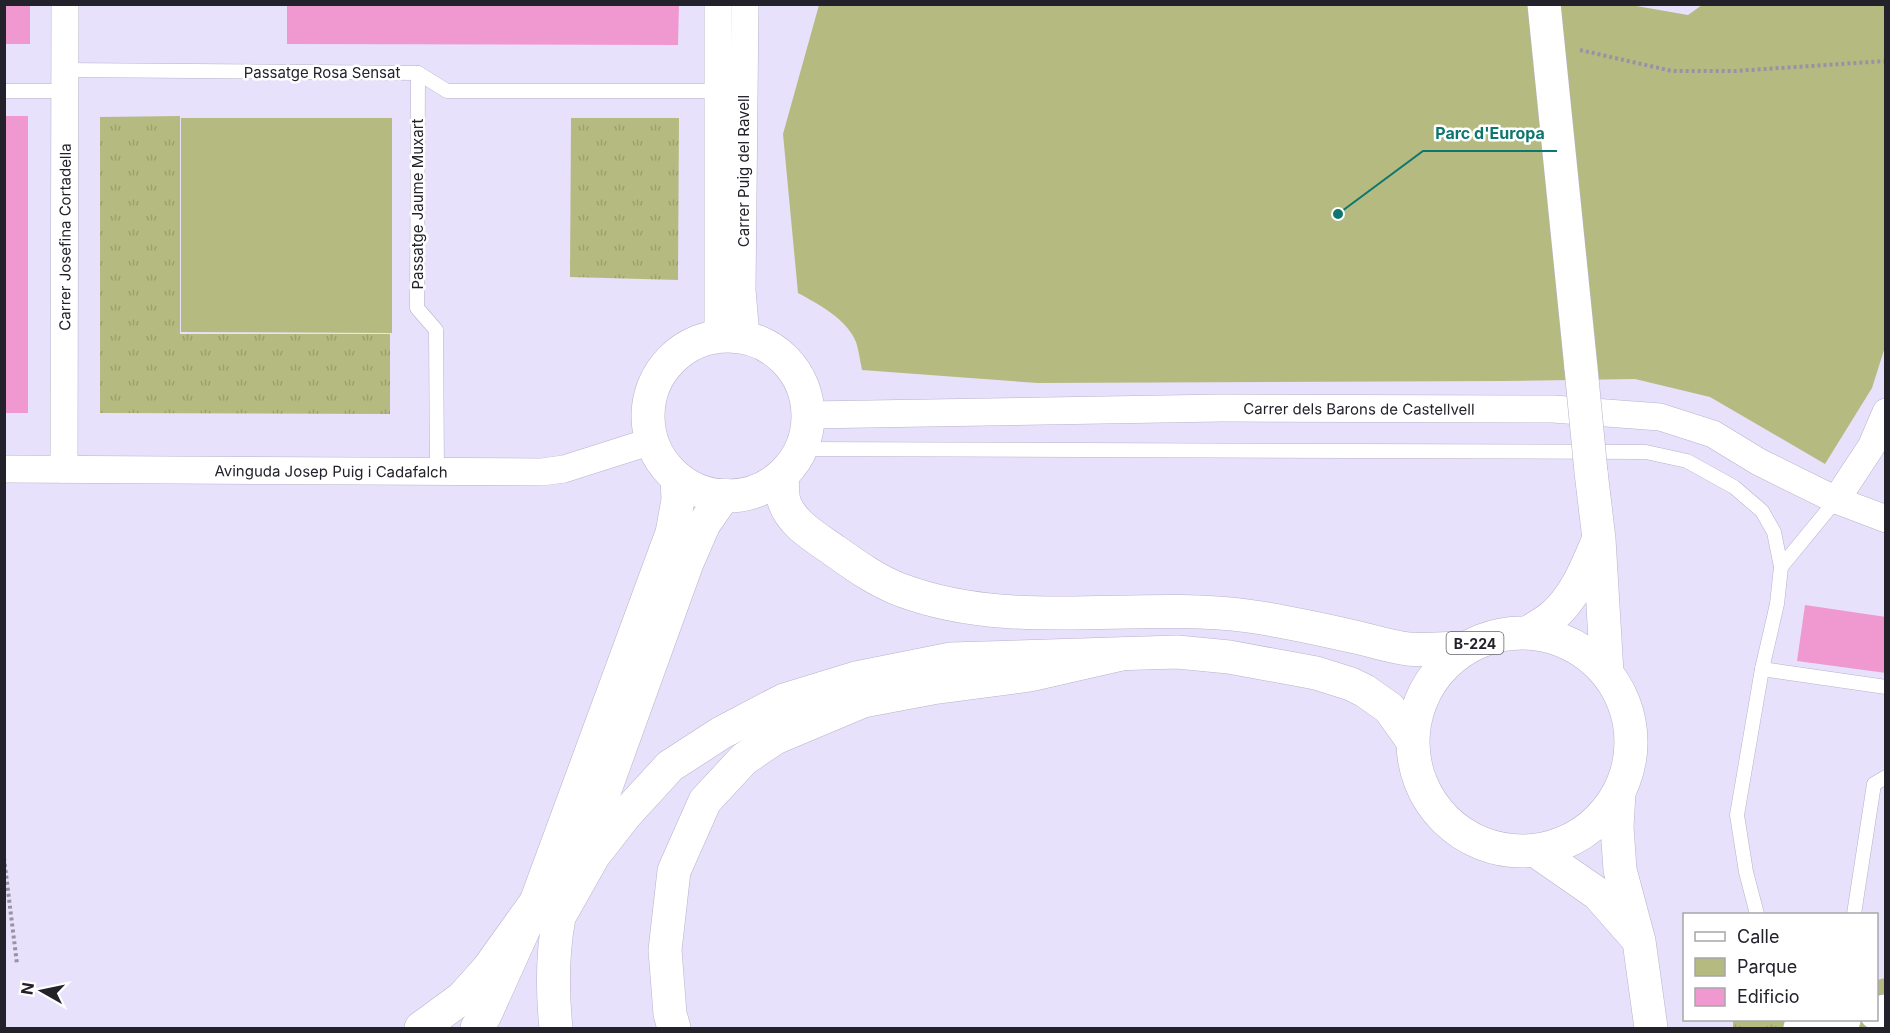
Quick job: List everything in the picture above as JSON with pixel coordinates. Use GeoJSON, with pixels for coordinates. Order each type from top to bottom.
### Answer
{"type":"FeatureCollection","features":[{"type":"Feature","properties":{"kind":"main road","name":"B-224"},"geometry":{"type":"LineString","coordinates":[[1544,4],[1599,539],[1607,673]]}},
{"type":"Feature","properties":{"kind":"main road"},"geometry":{"type":"LineString","coordinates":[[732,337],[769,346],[789,362],[803,386],[809,415],[802,449],[782,478],[769,486],[742,496],[724,495],[694,488],[677,478],[666,467],[652,441],[648,417],[651,393],[660,373],[674,357],[693,343],[732,337]]}},
{"type":"Feature","properties":{"kind":"main road"},"geometry":{"type":"LineString","coordinates":[[556,1029],[552,993],[553,951],[547,909],[672,533],[678,500],[677,478]]}},
{"type":"Feature","properties":{"kind":"main road"},"geometry":{"type":"LineString","coordinates":[[782,478],[784,501],[793,518],[814,537],[863,572],[900,590],[942,603],[1024,614],[1135,611],[1249,616],[1409,649],[1463,648]]}},
{"type":"Feature","properties":{"kind":"main road"},"geometry":{"type":"LineString","coordinates":[[477,1029],[547,909],[687,563],[704,524],[724,495]]}},
{"type":"Feature","properties":{"kind":"main road","name":"B-224"},"geometry":{"type":"LineString","coordinates":[[1529,632],[1553,616],[1567,601],[1580,583],[1599,539]]}},
{"type":"Feature","properties":{"kind":"main road","name":"B-224"},"geometry":{"type":"LineString","coordinates":[[1619,793],[1608,810],[1588,828],[1569,841],[1536,851],[1498,850],[1463,836],[1435,810],[1417,777],[1412,740],[1418,704],[1436,672],[1463,648],[1494,635],[1529,632],[1554,636],[1578,647],[1607,673],[1619,692],[1630,725],[1630,759],[1619,793],[1617,828],[1620,870],[1639,941],[1651,1029]]}},
{"type":"Feature","properties":{"kind":"main road","name":"B-224"},"geometry":{"type":"LineString","coordinates":[[1122,654],[1177,652],[1229,657],[1316,673],[1365,691],[1389,708],[1412,740]]}},
{"type":"Feature","properties":{"kind":"main road"},"geometry":{"type":"LineString","coordinates":[[421,1029],[462,998],[547,909],[626,814],[670,766],[721,733],[784,700],[856,678],[951,659],[1122,654]]}},
{"type":"Feature","properties":{"kind":"main road"},"geometry":{"type":"LineString","coordinates":[[674,1029],[670,1014],[665,950],[674,871],[705,801],[744,759],[775,738],[863,701],[932,688],[1030,675],[1122,654]]}},
{"type":"Feature","properties":{"kind":"main road"},"geometry":{"type":"LineString","coordinates":[[1536,851],[1598,894],[1639,941]]}},
{"type":"Feature","properties":{"kind":"main road"},"geometry":{"type":"LineString","coordinates":[[1800,1029],[1839,1021]]}},
{"type":"Feature","properties":{"kind":"street","name":"Carrer Josefina Cortadella"},"geometry":{"type":"LineString","coordinates":[[64,469],[65,4]]}},
{"type":"Feature","properties":{"kind":"street","name":"Carrer Puig del Ravell"},"geometry":{"type":"LineString","coordinates":[[718,4],[718,91],[732,337]]}},
{"type":"Feature","properties":{"kind":"street","name":"Carrer Puig del Ravell"},"geometry":{"type":"LineString","coordinates":[[732,337],[742,290],[745,4]]}},
{"type":"Feature","properties":{"kind":"street","name":"Carrer dels Barons de Castellvell"},"geometry":{"type":"LineString","coordinates":[[809,415],[1222,408],[1553,409],[1660,417],[1713,434],[1759,462],[1836,500],[1886,519]]}},
{"type":"Feature","properties":{"kind":"street"},"geometry":{"type":"LineString","coordinates":[[1836,500],[1871,447],[1886,412]]}},
{"type":"Feature","properties":{"kind":"street","name":"Avinguda Josep Puig i Cadafalch"},"geometry":{"type":"LineString","coordinates":[[4,469],[542,472],[564,469],[652,441]]}},
{"type":"Feature","properties":{"kind":"lane","name":"Passatge Rosa Sensat"},"geometry":{"type":"LineString","coordinates":[[4,91],[65,80],[418,73],[447,91],[718,91]]}},
{"type":"Feature","properties":{"kind":"lane","name":"Passatge Jaume Muxart"},"geometry":{"type":"LineString","coordinates":[[418,73],[417,308],[436,330],[437,471]]}},
{"type":"Feature","properties":{"kind":"lane"},"geometry":{"type":"LineString","coordinates":[[802,449],[1646,452],[1688,460],[1734,487],[1762,511],[1774,532],[1781,567],[1777,604],[1762,669],[1737,815],[1756,913]]}},
{"type":"Feature","properties":{"kind":"lane"},"geometry":{"type":"LineString","coordinates":[[1781,567],[1836,500]]}},
{"type":"Feature","properties":{"kind":"lane"},"geometry":{"type":"LineString","coordinates":[[1762,669],[1886,687]]}},
{"type":"Feature","properties":{"kind":"lane"},"geometry":{"type":"LineString","coordinates":[[1854,913],[1874,784],[1886,777]]}},
{"type":"Feature","properties":{"kind":"path"},"geometry":{"type":"LineString","coordinates":[[1573,48],[1672,71],[1736,71],[1886,61]]}},
{"type":"Feature","properties":{"kind":"path"},"geometry":{"type":"LineString","coordinates":[[4,858],[17,964]]}},
{"type":"Feature","properties":{"kind":"green space"},"geometry":{"type":"Polygon","coordinates":[[[1625,4],[1688,15],[1702,5],[1885,5],[1885,347],[1872,388],[1825,464],[1710,397],[1635,379],[1038,383],[862,370],[856,342],[846,326],[831,313],[798,293],[783,134],[819,5],[1625,4]]]}},
{"type":"Feature","properties":{"kind":"green space"},"geometry":{"type":"Polygon","coordinates":[[[180,116],[180,334],[390,334],[390,414],[100,413],[100,117],[180,116]]]}},
{"type":"Feature","properties":{"kind":"green space"},"geometry":{"type":"Polygon","coordinates":[[[181,118],[392,118],[392,333],[181,332],[181,118]]]}},
{"type":"Feature","properties":{"kind":"green space"},"geometry":{"type":"Polygon","coordinates":[[[571,118],[679,118],[678,280],[570,277],[571,118]]]}},
{"type":"Feature","properties":{"kind":"green space"},"geometry":{"type":"Polygon","coordinates":[[[1885,978],[1885,1028],[1733,1028],[1733,1021],[1878,1021],[1878,980],[1885,978]]]}},
{"type":"Feature","properties":{"kind":"building"},"geometry":{"type":"Polygon","coordinates":[[[4,4],[30,4],[30,44],[4,44],[4,4]]]}},
{"type":"Feature","properties":{"kind":"building"},"geometry":{"type":"Polygon","coordinates":[[[287,4],[679,4],[678,45],[287,44],[287,4]]]}},
{"type":"Feature","properties":{"kind":"building"},"geometry":{"type":"Polygon","coordinates":[[[4,116],[28,116],[28,413],[4,413],[4,116]]]}},
{"type":"Feature","properties":{"kind":"building"},"geometry":{"type":"Polygon","coordinates":[[[1805,605],[1886,617],[1886,673],[1797,661],[1805,605]]]}},
{"type":"Feature","properties":{"kind":"place","name":"Parc d'Europa"},"geometry":{"type":"Point","coordinates":[1338,214]}}]}
